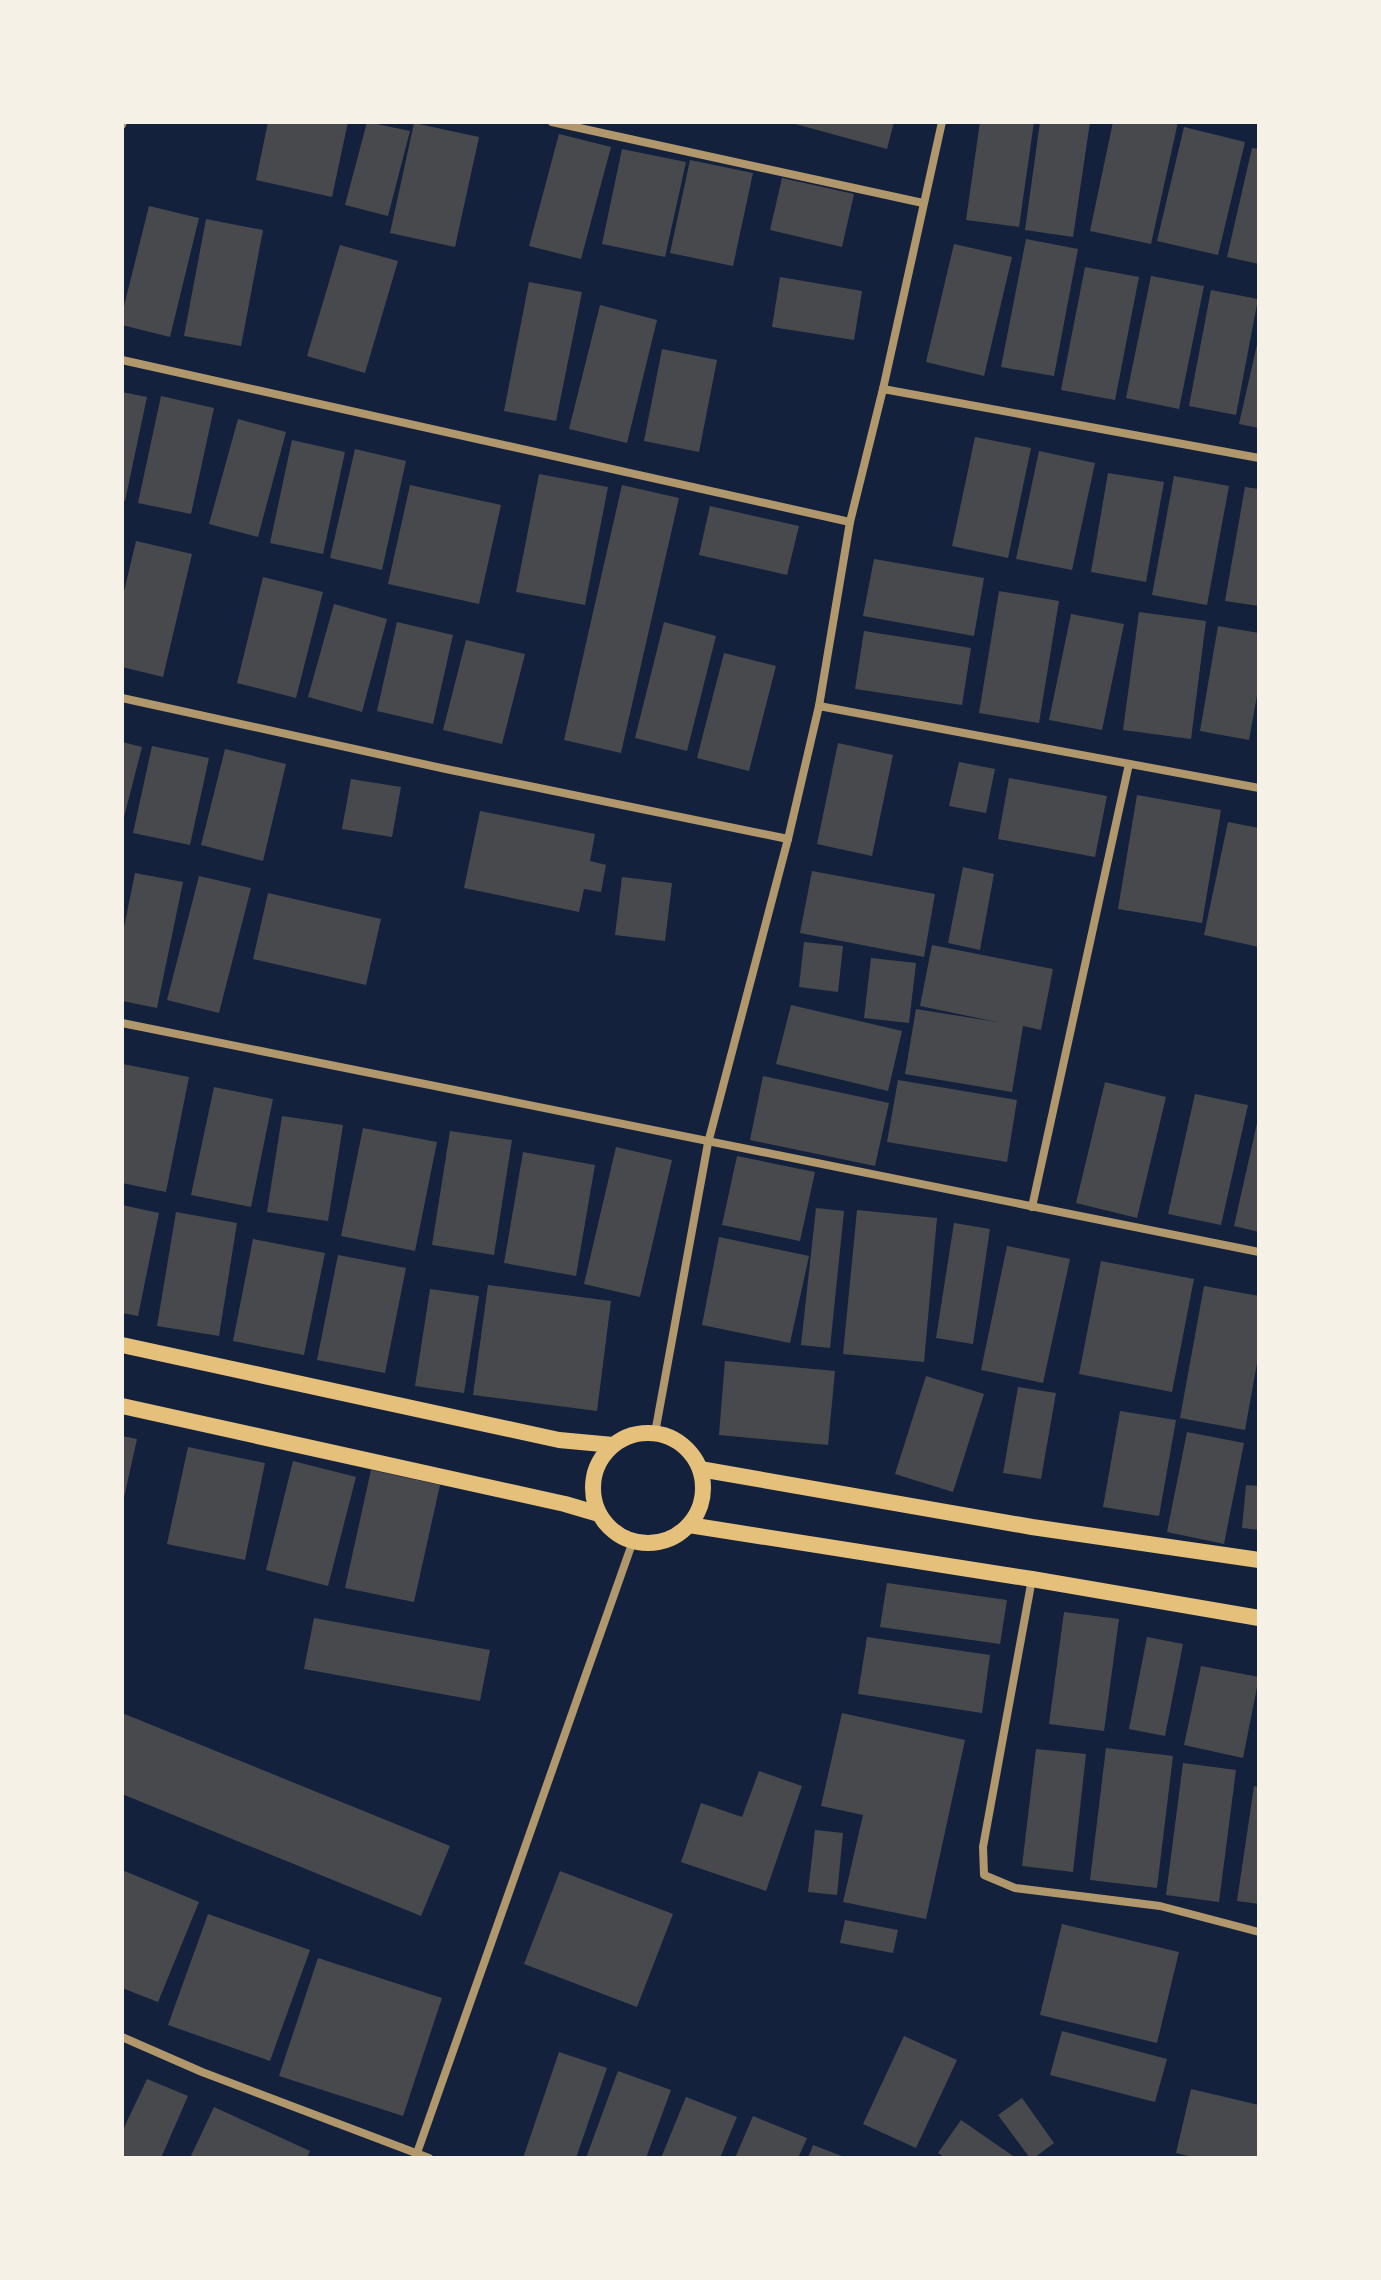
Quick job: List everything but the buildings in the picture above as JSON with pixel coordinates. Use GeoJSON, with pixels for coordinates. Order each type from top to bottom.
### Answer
{"type":"FeatureCollection","features":[{"type":"Feature","properties":{"kind":"main road"},"geometry":{"type":"LineString","coordinates":[[122,1345],[559,1440],[613,1445]]}},
{"type":"Feature","properties":{"kind":"main road"},"geometry":{"type":"LineString","coordinates":[[122,1406],[599,1514]]}},
{"type":"Feature","properties":{"kind":"main road"},"geometry":{"type":"LineString","coordinates":[[640,1433],[655,1433],[683,1445],[700,1469],[703,1484],[702,1499],[689,1525],[663,1541],[648,1543],[619,1535],[599,1514],[593,1490],[597,1465],[613,1445],[640,1433]]}},
{"type":"Feature","properties":{"kind":"main road"},"geometry":{"type":"LineString","coordinates":[[700,1469],[1032,1527],[1259,1560]]}},
{"type":"Feature","properties":{"kind":"main road"},"geometry":{"type":"LineString","coordinates":[[689,1525],[1259,1618]]}},
{"type":"Feature","properties":{"kind":"street"},"geometry":{"type":"LineString","coordinates":[[552,122],[923,203]]}},
{"type":"Feature","properties":{"kind":"street"},"geometry":{"type":"LineString","coordinates":[[602,133],[605,122]]}},
{"type":"Feature","properties":{"kind":"street"},"geometry":{"type":"LineString","coordinates":[[655,1433],[708,1143],[788,839],[819,706],[850,522],[942,122]]}},
{"type":"Feature","properties":{"kind":"street"},"geometry":{"type":"LineString","coordinates":[[122,360],[850,522]]}},
{"type":"Feature","properties":{"kind":"street"},"geometry":{"type":"LineString","coordinates":[[883,389],[1259,458]]}},
{"type":"Feature","properties":{"kind":"street"},"geometry":{"type":"LineString","coordinates":[[122,698],[788,839]]}},
{"type":"Feature","properties":{"kind":"street"},"geometry":{"type":"LineString","coordinates":[[819,706],[1259,788]]}},
{"type":"Feature","properties":{"kind":"street"},"geometry":{"type":"LineString","coordinates":[[1032,1207],[1129,764]]}},
{"type":"Feature","properties":{"kind":"street"},"geometry":{"type":"LineString","coordinates":[[122,1023],[1259,1252]]}},
{"type":"Feature","properties":{"kind":"street"},"geometry":{"type":"LineString","coordinates":[[417,2153],[633,1541]]}},
{"type":"Feature","properties":{"kind":"street"},"geometry":{"type":"LineString","coordinates":[[1032,1579],[983,1847],[984,1875],[1015,1888],[1160,1906],[1259,1932]]}},
{"type":"Feature","properties":{"kind":"street"},"geometry":{"type":"LineString","coordinates":[[122,2037],[202,2072],[429,2158]]}}]}
